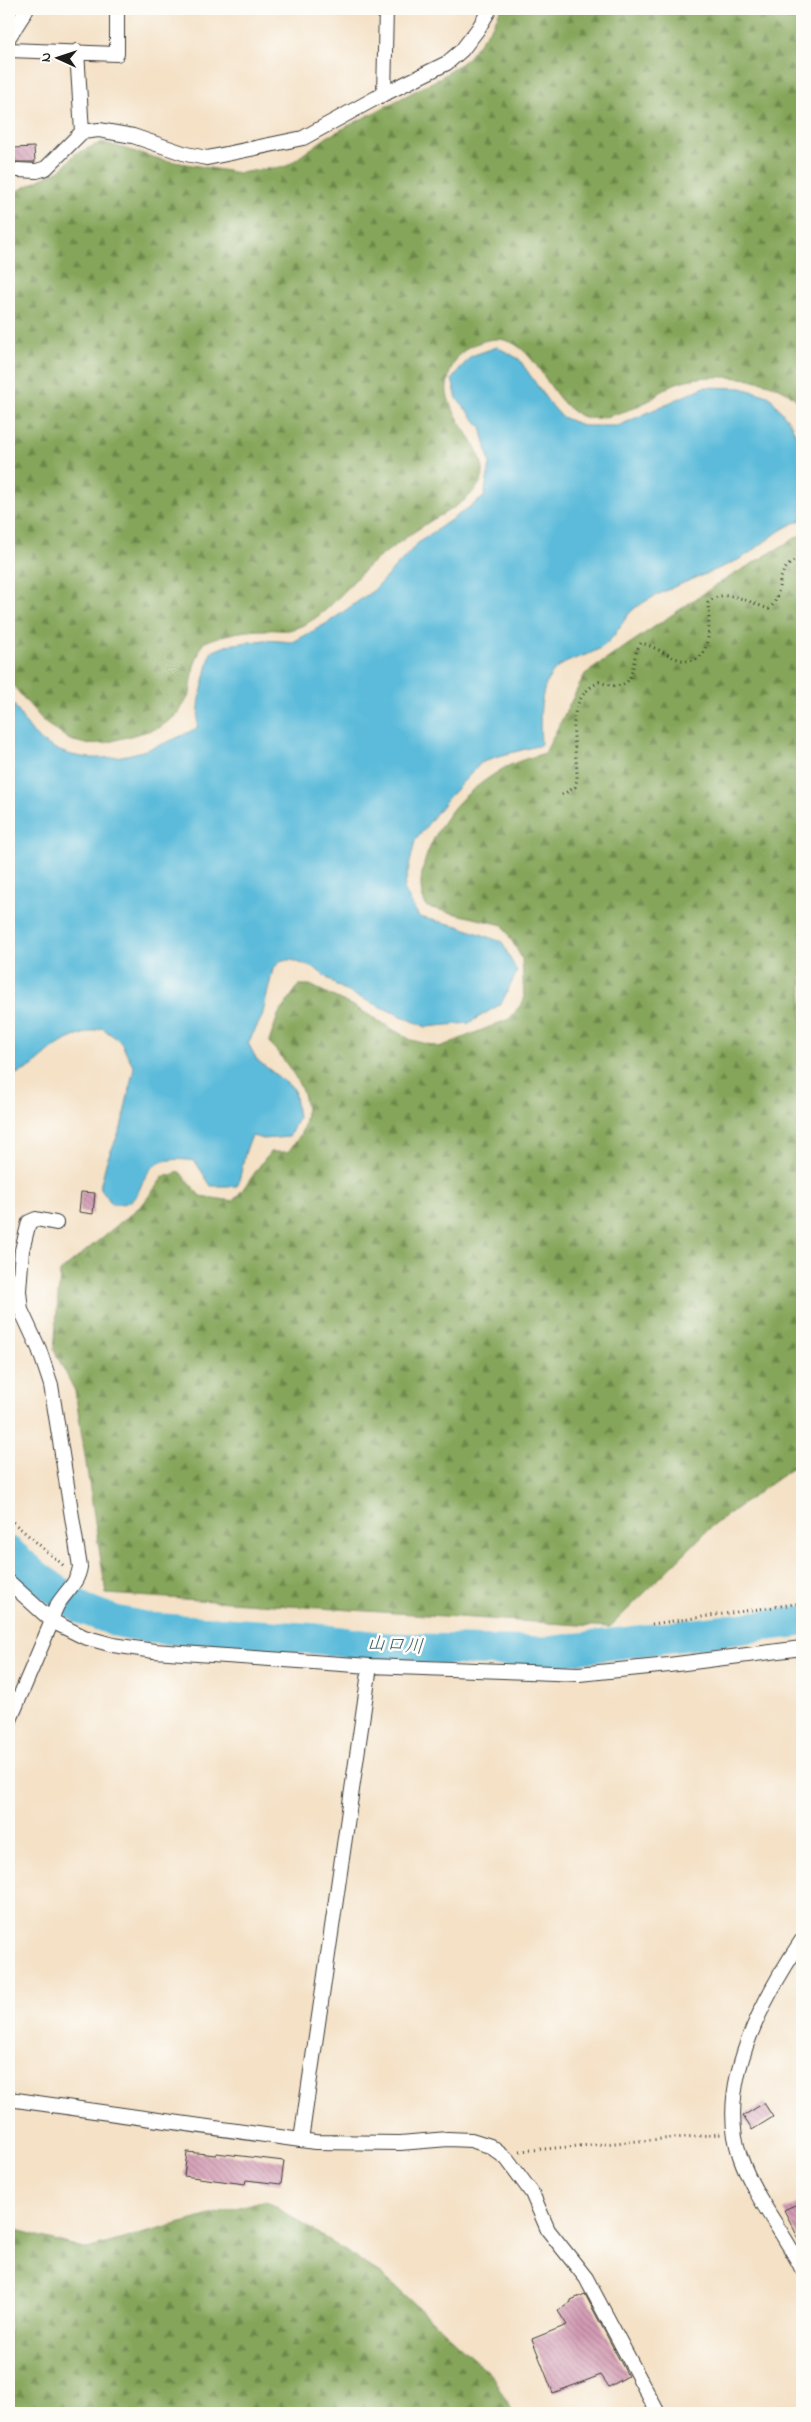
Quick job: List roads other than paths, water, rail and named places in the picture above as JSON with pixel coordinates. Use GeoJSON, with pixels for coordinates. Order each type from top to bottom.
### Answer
{"type":"FeatureCollection","features":[{"type":"Feature","properties":{"kind":"street"},"geometry":{"type":"LineString","coordinates":[[9,38],[27,9]]}},
{"type":"Feature","properties":{"kind":"street"},"geometry":{"type":"LineString","coordinates":[[9,50],[117,54],[117,9]]}},
{"type":"Feature","properties":{"kind":"street"},"geometry":{"type":"LineString","coordinates":[[384,94],[386,9]]}},
{"type":"Feature","properties":{"kind":"street"},"geometry":{"type":"LineString","coordinates":[[18,170],[38,171],[46,168],[82,132],[99,130],[133,136],[186,154],[207,158],[303,138],[384,94],[448,63],[462,50],[490,9]]}},
{"type":"Feature","properties":{"kind":"street"},"geometry":{"type":"LineString","coordinates":[[77,52],[82,132]]}},
{"type":"Feature","properties":{"kind":"street"},"geometry":{"type":"LineString","coordinates":[[9,1722],[52,1615],[77,1579],[80,1567],[51,1386],[39,1349],[21,1310],[19,1291],[22,1250],[29,1222],[36,1219],[56,1223]]}},
{"type":"Feature","properties":{"kind":"street"},"geometry":{"type":"LineString","coordinates":[[9,1582],[84,1637],[112,1645],[154,1651],[370,1666],[579,1674],[802,1648]]}},
{"type":"Feature","properties":{"kind":"street"},"geometry":{"type":"LineString","coordinates":[[301,2140],[370,1666]]}},
{"type":"Feature","properties":{"kind":"street"},"geometry":{"type":"LineString","coordinates":[[802,1940],[768,1997],[749,2039],[735,2095],[733,2133],[755,2190],[790,2244],[802,2269]]}},
{"type":"Feature","properties":{"kind":"street"},"geometry":{"type":"LineString","coordinates":[[9,2098],[41,2105],[315,2142],[471,2140],[490,2146],[507,2160],[532,2193],[548,2230],[586,2278],[658,2413]]}},
{"type":"Feature","properties":{"kind":"water"},"geometry":{"type":"Polygon","coordinates":[[[497,347],[519,359],[547,400],[562,417],[584,426],[618,426],[704,387],[741,388],[769,396],[791,424],[802,450],[802,520],[777,533],[738,560],[659,594],[635,608],[604,646],[555,670],[547,683],[542,700],[540,718],[541,745],[495,757],[481,763],[448,798],[415,841],[404,889],[419,917],[458,926],[502,942],[517,972],[501,1004],[469,1023],[426,1027],[354,995],[336,985],[316,969],[292,960],[282,960],[273,969],[262,1017],[248,1043],[257,1060],[294,1089],[298,1118],[289,1137],[263,1139],[252,1136],[246,1149],[237,1186],[211,1186],[195,1161],[172,1160],[161,1162],[151,1169],[134,1199],[122,1204],[112,1204],[100,1187],[107,1160],[121,1128],[134,1067],[120,1041],[102,1028],[79,1035],[58,1045],[25,1070],[9,1075],[9,698],[38,738],[57,750],[76,756],[118,757],[159,745],[197,728],[200,697],[211,652],[228,645],[265,640],[293,642],[329,622],[374,590],[419,542],[484,497],[490,464],[481,427],[457,399],[452,379],[471,356],[497,347]]]}},
{"type":"Feature","properties":{"kind":"waterway","name":"山口川"},"geometry":{"type":"LineString","coordinates":[[9,1552],[38,1577],[83,1609],[115,1621],[149,1628],[319,1639],[387,1648],[548,1652],[802,1621]]}}]}
